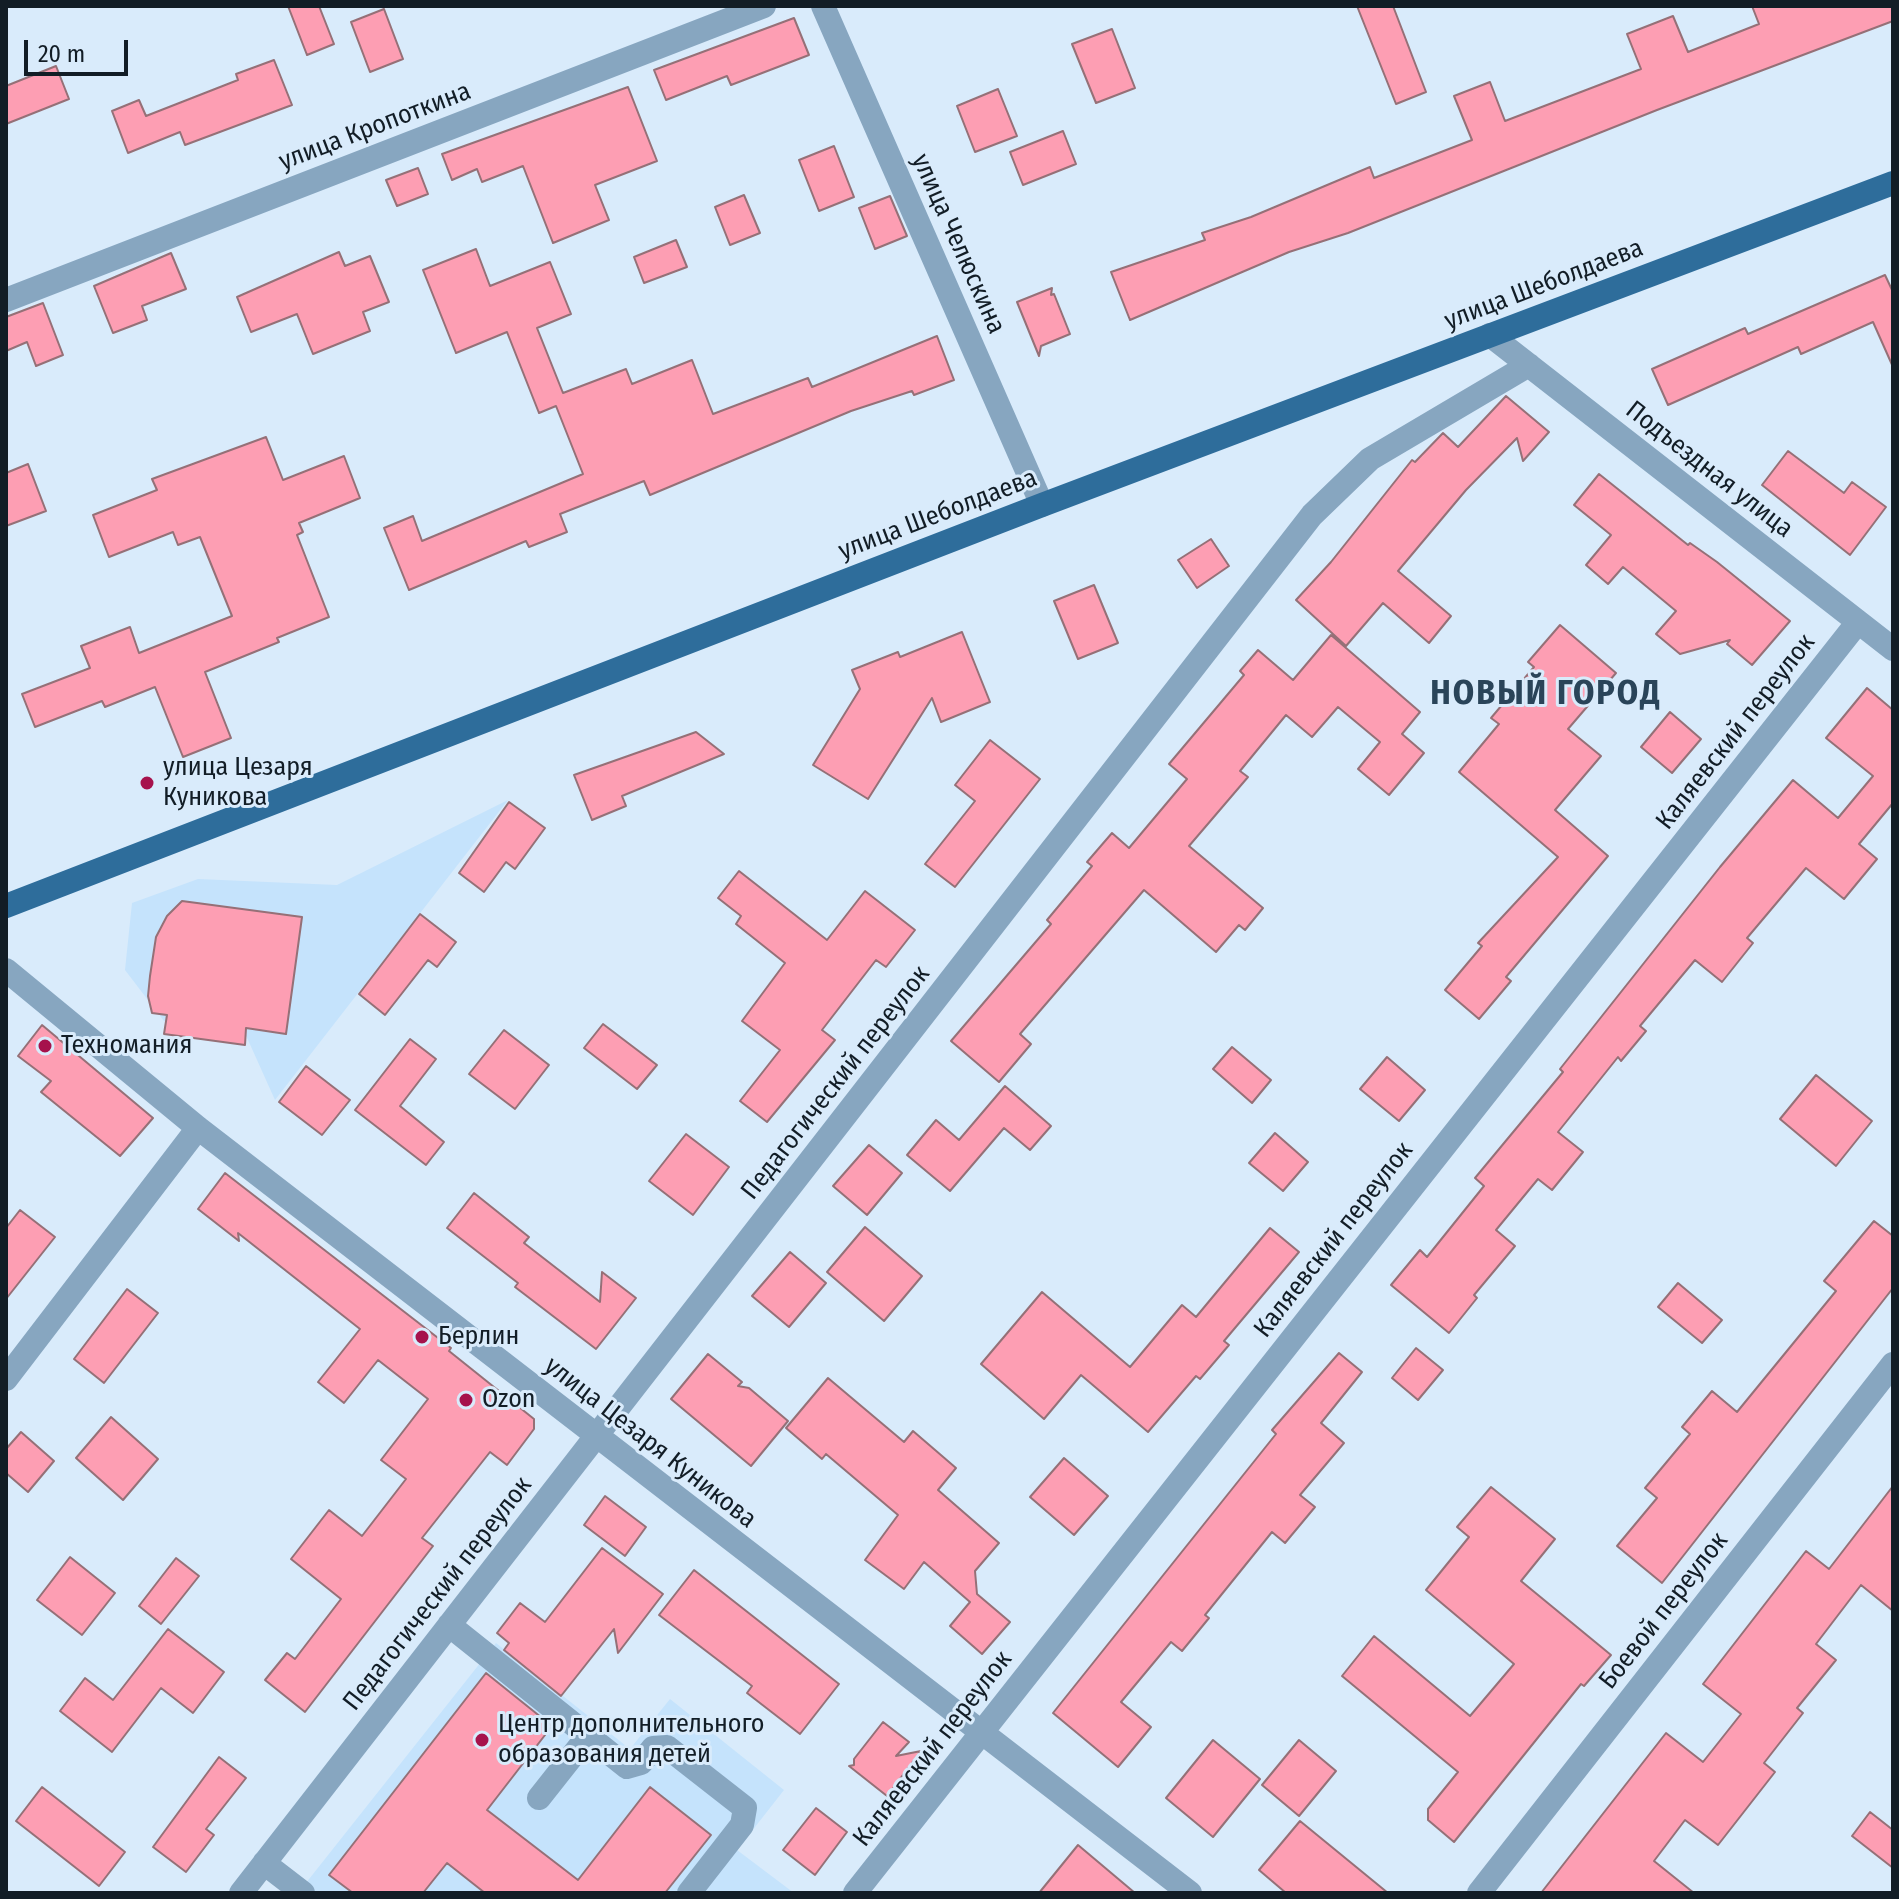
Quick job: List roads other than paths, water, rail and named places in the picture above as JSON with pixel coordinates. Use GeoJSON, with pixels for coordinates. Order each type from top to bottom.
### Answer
{"type":"FeatureCollection","features":[{"type":"Feature","properties":{"kind":"main road","name":"улица Шеболдаева"},"geometry":{"type":"LineString","coordinates":[[6,906],[1042,505],[1893,183]]}},
{"type":"Feature","properties":{"kind":"street","name":"улица Кропоткина"},"geometry":{"type":"LineString","coordinates":[[6,300],[764,6]]}},
{"type":"Feature","properties":{"kind":"street","name":"улица Челюскина"},"geometry":{"type":"LineString","coordinates":[[823,6],[1042,505]]}},
{"type":"Feature","properties":{"kind":"street","name":"Подъездная улица"},"geometry":{"type":"LineString","coordinates":[[1490,335],[1893,649]]}},
{"type":"Feature","properties":{"kind":"street","name":"Педагогический переулок"},"geometry":{"type":"LineString","coordinates":[[241,1893],[1312,515],[1370,459],[1529,365]]}},
{"type":"Feature","properties":{"kind":"street","name":"Каляевский переулок"},"geometry":{"type":"LineString","coordinates":[[855,1893],[1858,622]]}},
{"type":"Feature","properties":{"kind":"street","name":"улица Цезаря Куникова"},"geometry":{"type":"LineString","coordinates":[[6,970],[198,1128],[1190,1893]]}},
{"type":"Feature","properties":{"kind":"street"},"geometry":{"type":"LineString","coordinates":[[6,1379],[198,1128]]}},
{"type":"Feature","properties":{"kind":"street","name":"Боевой переулок"},"geometry":{"type":"LineString","coordinates":[[1479,1893],[1893,1364]]}},
{"type":"Feature","properties":{"kind":"street"},"geometry":{"type":"LineString","coordinates":[[449,1625],[627,1767],[641,1763],[653,1748],[667,1747],[745,1808],[742,1825],[689,1893]]}},
{"type":"Feature","properties":{"kind":"street"},"geometry":{"type":"LineString","coordinates":[[539,1798],[588,1736]]}},
{"type":"Feature","properties":{"kind":"street"},"geometry":{"type":"LineString","coordinates":[[264,1863],[303,1893]]}},
{"type":"Feature","properties":{"kind":"place","name":"улица Цезаря Куникова"},"geometry":{"type":"Point","coordinates":[147,783]}},
{"type":"Feature","properties":{"kind":"place","name":"Техномания"},"geometry":{"type":"Point","coordinates":[45,1046]}},
{"type":"Feature","properties":{"kind":"place","name":"Берлин"},"geometry":{"type":"Point","coordinates":[422,1337]}},
{"type":"Feature","properties":{"kind":"place","name":"Ozon"},"geometry":{"type":"Point","coordinates":[466,1400]}},
{"type":"Feature","properties":{"kind":"place","name":"Центр дополнительного образования детей"},"geometry":{"type":"Point","coordinates":[482,1740]}},
{"type":"Feature","properties":{"kind":"district","name":"НОВЫЙ ГОРОД"},"geometry":{"type":"Point","coordinates":[1546,695]}}]}
